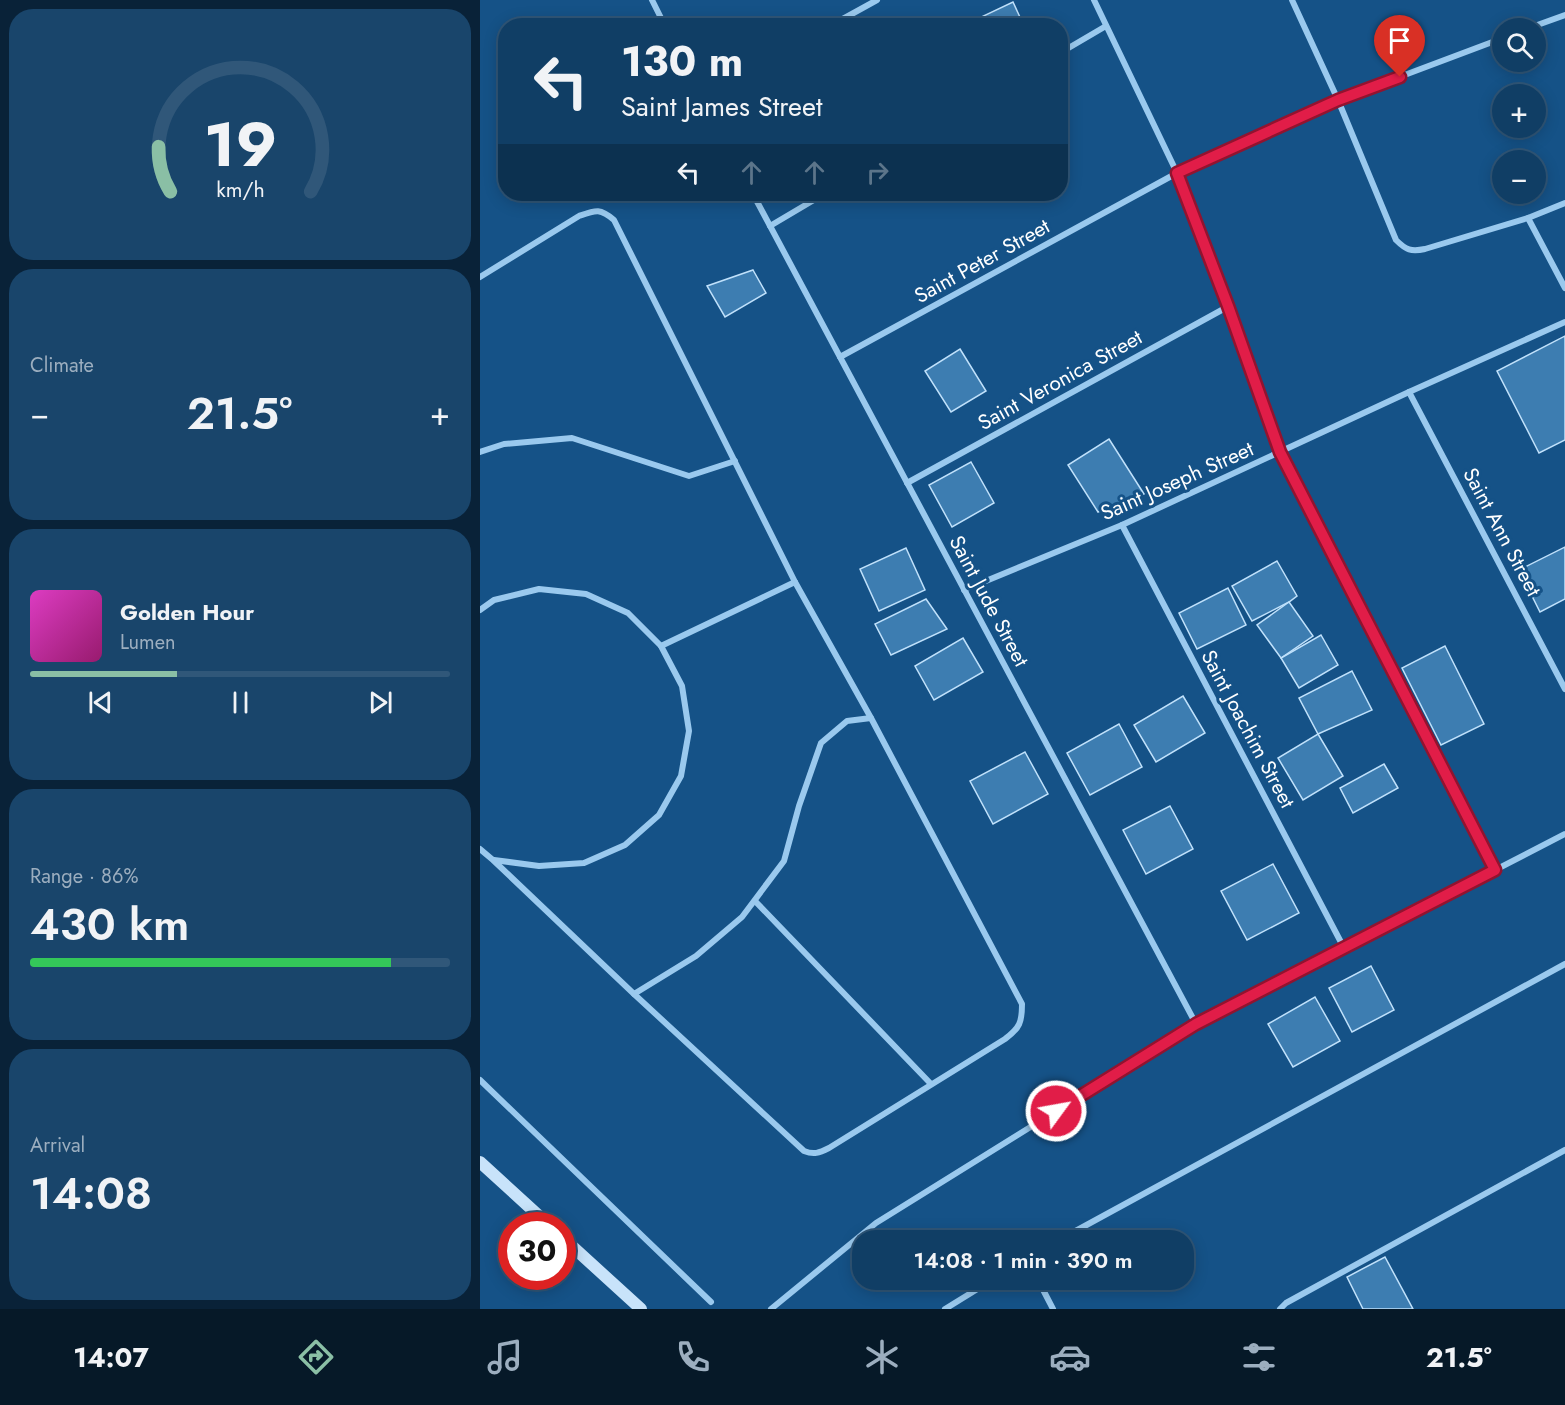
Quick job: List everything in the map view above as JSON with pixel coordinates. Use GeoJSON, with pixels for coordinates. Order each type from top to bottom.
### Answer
{"type":"FeatureCollection","features":[{"type":"Feature","properties":{"kind":"main road"},"geometry":{"type":"LineString","coordinates":[[480,1162],[535,1212]]}},
{"type":"Feature","properties":{"kind":"main road"},"geometry":{"type":"LineString","coordinates":[[576,1250],[641,1309]]}},
{"type":"Feature","properties":{"kind":"street"},"geometry":{"type":"LineString","coordinates":[[652,0],[661,18]]}},
{"type":"Feature","properties":{"kind":"street"},"geometry":{"type":"LineString","coordinates":[[844,18],[877,0]]}},
{"type":"Feature","properties":{"kind":"street"},"geometry":{"type":"LineString","coordinates":[[1094,0],[1177,173],[1280,452],[1495,870]]}},
{"type":"Feature","properties":{"kind":"street"},"geometry":{"type":"LineString","coordinates":[[1292,0],[1338,100],[1396,240],[1404,248],[1413,252],[1528,218],[1565,203]]}},
{"type":"Feature","properties":{"kind":"street"},"geometry":{"type":"LineString","coordinates":[[1546,22],[1565,15]]}},
{"type":"Feature","properties":{"kind":"street"},"geometry":{"type":"LineString","coordinates":[[1068,48],[1106,26]]}},
{"type":"Feature","properties":{"kind":"street","name":"Saint Peter Street"},"geometry":{"type":"LineString","coordinates":[[840,357],[1177,173],[1338,100],[1492,42]]}},
{"type":"Feature","properties":{"kind":"street","name":"Saint Jude Street"},"geometry":{"type":"LineString","coordinates":[[757,201],[1196,1024]]}},
{"type":"Feature","properties":{"kind":"street"},"geometry":{"type":"LineString","coordinates":[[770,226],[812,201]]}},
{"type":"Feature","properties":{"kind":"street"},"geometry":{"type":"LineString","coordinates":[[480,277],[579,216],[593,210],[604,211],[615,220],[795,582],[871,718],[1022,1004],[1022,1019],[1015,1032],[829,1148],[812,1154],[804,1150],[634,994],[480,849]]}},
{"type":"Feature","properties":{"kind":"street"},"geometry":{"type":"LineString","coordinates":[[1528,218],[1565,288]]}},
{"type":"Feature","properties":{"kind":"street","name":"Saint Veronica Street"},"geometry":{"type":"LineString","coordinates":[[907,483],[1228,306]]}},
{"type":"Feature","properties":{"kind":"street","name":"Saint Joseph Street"},"geometry":{"type":"LineString","coordinates":[[964,590],[1122,525],[1565,322]]}},
{"type":"Feature","properties":{"kind":"street","name":"Saint Ann Street"},"geometry":{"type":"LineString","coordinates":[[1409,392],[1565,688]]}},
{"type":"Feature","properties":{"kind":"street"},"geometry":{"type":"LineString","coordinates":[[480,452],[504,444],[572,438],[689,476],[735,461]]}},
{"type":"Feature","properties":{"kind":"street","name":"Saint Joachim Street"},"geometry":{"type":"LineString","coordinates":[[1122,525],[1344,948]]}},
{"type":"Feature","properties":{"kind":"street"},"geometry":{"type":"LineString","coordinates":[[661,646],[795,582]]}},
{"type":"Feature","properties":{"kind":"street"},"geometry":{"type":"LineString","coordinates":[[480,610],[494,600],[539,589],[586,594],[628,613],[661,646],[682,686],[689,731],[681,776],[659,815],[626,845],[584,863],[538,866],[493,860]]}},
{"type":"Feature","properties":{"kind":"street"},"geometry":{"type":"LineString","coordinates":[[634,994],[696,956],[742,917],[784,861],[820,743],[847,721],[871,718]]}},
{"type":"Feature","properties":{"kind":"street"},"geometry":{"type":"LineString","coordinates":[[771,1309],[876,1223],[1196,1024],[1565,834]]}},
{"type":"Feature","properties":{"kind":"street"},"geometry":{"type":"LineString","coordinates":[[754,901],[931,1084]]}},
{"type":"Feature","properties":{"kind":"street"},"geometry":{"type":"LineString","coordinates":[[1077,1230],[1565,964]]}},
{"type":"Feature","properties":{"kind":"street"},"geometry":{"type":"LineString","coordinates":[[480,1080],[711,1302]]}},
{"type":"Feature","properties":{"kind":"street"},"geometry":{"type":"LineString","coordinates":[[1280,1309],[1286,1303],[1565,1150]]}},
{"type":"Feature","properties":{"kind":"street"},"geometry":{"type":"LineString","coordinates":[[945,1309],[976,1290]]}},
{"type":"Feature","properties":{"kind":"street"},"geometry":{"type":"LineString","coordinates":[[1043,1290],[1053,1309]]}},
{"type":"Feature","properties":{"kind":"building"},"geometry":{"type":"Polygon","coordinates":[[[1013,2],[1020,18],[979,18],[1013,2]]]}},
{"type":"Feature","properties":{"kind":"building"},"geometry":{"type":"Polygon","coordinates":[[[753,270],[766,293],[725,317],[707,286],[753,270]]]}},
{"type":"Feature","properties":{"kind":"building"},"geometry":{"type":"Polygon","coordinates":[[[1565,336],[1565,440],[1539,453],[1497,371],[1565,336]]]}},
{"type":"Feature","properties":{"kind":"building"},"geometry":{"type":"Polygon","coordinates":[[[960,349],[986,391],[951,412],[925,371],[960,349]]]}},
{"type":"Feature","properties":{"kind":"building"},"geometry":{"type":"Polygon","coordinates":[[[1109,439],[1144,494],[1098,512],[1068,465],[1109,439]]]}},
{"type":"Feature","properties":{"kind":"building"},"geometry":{"type":"Polygon","coordinates":[[[971,462],[994,503],[952,527],[929,485],[971,462]]]}},
{"type":"Feature","properties":{"kind":"building"},"geometry":{"type":"Polygon","coordinates":[[[1565,547],[1565,599],[1540,612],[1519,570],[1565,547]]]}},
{"type":"Feature","properties":{"kind":"building"},"geometry":{"type":"Polygon","coordinates":[[[906,548],[925,590],[879,611],[860,569],[906,548]]]}},
{"type":"Feature","properties":{"kind":"building"},"geometry":{"type":"Polygon","coordinates":[[[1277,561],[1297,596],[1252,621],[1232,586],[1277,561]]]}},
{"type":"Feature","properties":{"kind":"building"},"geometry":{"type":"Polygon","coordinates":[[[1228,588],[1246,625],[1197,649],[1179,613],[1228,588]]]}},
{"type":"Feature","properties":{"kind":"building"},"geometry":{"type":"Polygon","coordinates":[[[926,599],[947,629],[891,655],[875,624],[926,599]]]}},
{"type":"Feature","properties":{"kind":"building"},"geometry":{"type":"Polygon","coordinates":[[[1289,602],[1313,636],[1281,658],[1257,625],[1289,602]]]}},
{"type":"Feature","properties":{"kind":"building"},"geometry":{"type":"Polygon","coordinates":[[[1321,635],[1338,665],[1299,688],[1281,658],[1321,635]]]}},
{"type":"Feature","properties":{"kind":"building"},"geometry":{"type":"Polygon","coordinates":[[[963,638],[983,672],[934,700],[915,666],[963,638]]]}},
{"type":"Feature","properties":{"kind":"building"},"geometry":{"type":"Polygon","coordinates":[[[1445,646],[1484,724],[1441,745],[1402,668],[1445,646]]]}},
{"type":"Feature","properties":{"kind":"building"},"geometry":{"type":"Polygon","coordinates":[[[1352,671],[1372,710],[1318,734],[1299,698],[1352,671]]]}},
{"type":"Feature","properties":{"kind":"building"},"geometry":{"type":"Polygon","coordinates":[[[1183,696],[1205,733],[1156,762],[1134,725],[1183,696]]]}},
{"type":"Feature","properties":{"kind":"building"},"geometry":{"type":"Polygon","coordinates":[[[1119,724],[1142,767],[1090,795],[1067,753],[1119,724]]]}},
{"type":"Feature","properties":{"kind":"building"},"geometry":{"type":"Polygon","coordinates":[[[1318,734],[1343,776],[1303,800],[1278,758],[1318,734]]]}},
{"type":"Feature","properties":{"kind":"building"},"geometry":{"type":"Polygon","coordinates":[[[1025,752],[1048,794],[993,824],[970,781],[1025,752]]]}},
{"type":"Feature","properties":{"kind":"building"},"geometry":{"type":"Polygon","coordinates":[[[1384,764],[1398,788],[1353,813],[1340,788],[1384,764]]]}},
{"type":"Feature","properties":{"kind":"building"},"geometry":{"type":"Polygon","coordinates":[[[1170,806],[1193,849],[1146,874],[1123,830],[1170,806]]]}},
{"type":"Feature","properties":{"kind":"building"},"geometry":{"type":"Polygon","coordinates":[[[1273,864],[1299,913],[1247,940],[1221,891],[1273,864]]]}},
{"type":"Feature","properties":{"kind":"building"},"geometry":{"type":"Polygon","coordinates":[[[1371,966],[1394,1010],[1352,1032],[1329,988],[1371,966]]]}},
{"type":"Feature","properties":{"kind":"building"},"geometry":{"type":"Polygon","coordinates":[[[1315,997],[1340,1041],[1293,1067],[1268,1024],[1315,997]]]}},
{"type":"Feature","properties":{"kind":"building"},"geometry":{"type":"Polygon","coordinates":[[[1385,1257],[1413,1309],[1363,1309],[1347,1277],[1385,1257]]]}},
{"type":"Feature","properties":{"kind":"route"},"geometry":{"type":"LineString","coordinates":[[1056,1111],[1196,1024],[1495,870],[1280,452],[1177,173],[1338,100],[1400,77]]}}]}
